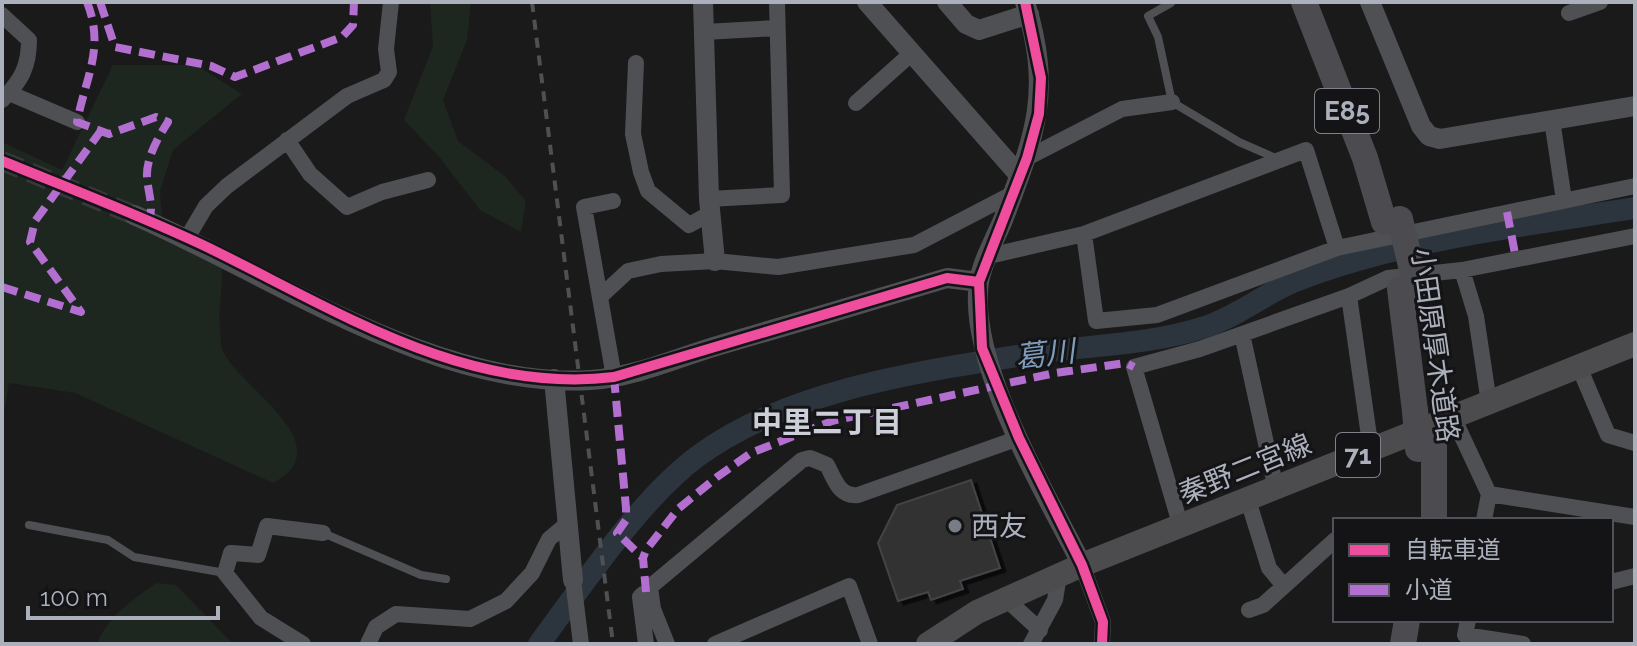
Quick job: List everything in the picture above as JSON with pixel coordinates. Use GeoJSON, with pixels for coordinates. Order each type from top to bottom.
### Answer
{"type":"FeatureCollection","features":[{"type":"Feature","properties":{"kind":"highway","name":"小田原厚木道路"},"geometry":{"type":"LineString","coordinates":[[1304,2],[1392,220]]}},
{"type":"Feature","properties":{"kind":"highway","name":"小田原厚木道路"},"geometry":{"type":"LineString","coordinates":[[1321,2],[1379,149],[1433,412],[1417,518]]}},
{"type":"Feature","properties":{"kind":"highway","name":"小田原厚木道路"},"geometry":{"type":"LineString","coordinates":[[1426,447],[1434,518]]}},
{"type":"Feature","properties":{"kind":"highway"},"geometry":{"type":"LineString","coordinates":[[1403,644],[1407,622]]}},
{"type":"Feature","properties":{"kind":"highway"},"geometry":{"type":"LineString","coordinates":[[1421,644],[1424,622]]}},
{"type":"Feature","properties":{"kind":"main road","name":"秦野二宮線"},"geometry":{"type":"LineString","coordinates":[[928,644],[959,622],[1005,598],[1371,450],[1433,412],[1489,403],[1635,344]]}},
{"type":"Feature","properties":{"kind":"street"},"geometry":{"type":"LineString","coordinates":[[187,238],[206,206],[287,140],[347,96],[384,80],[389,72],[386,49],[391,2]]}},
{"type":"Feature","properties":{"kind":"street"},"geometry":{"type":"LineString","coordinates":[[703,2],[710,206],[715,261]]}},
{"type":"Feature","properties":{"kind":"street"},"geometry":{"type":"LineString","coordinates":[[636,63],[633,134],[648,191],[689,225],[710,206],[782,195],[777,2]]}},
{"type":"Feature","properties":{"kind":"street"},"geometry":{"type":"LineString","coordinates":[[867,2],[1019,176]]}},
{"type":"Feature","properties":{"kind":"street"},"geometry":{"type":"LineString","coordinates":[[947,2],[966,24],[979,30],[1027,8],[1041,78],[1039,114],[979,282],[982,348],[1070,570],[1103,622],[1102,644]]}},
{"type":"Feature","properties":{"kind":"street"},"geometry":{"type":"LineString","coordinates":[[1370,2],[1421,126],[1429,136],[1440,139],[1635,106]]}},
{"type":"Feature","properties":{"kind":"street"},"geometry":{"type":"LineString","coordinates":[[1569,13],[1600,2]]}},
{"type":"Feature","properties":{"kind":"street"},"geometry":{"type":"LineString","coordinates":[[2,15],[29,40],[29,63],[6,96],[77,122]]}},
{"type":"Feature","properties":{"kind":"street"},"geometry":{"type":"LineString","coordinates":[[704,32],[777,28]]}},
{"type":"Feature","properties":{"kind":"street"},"geometry":{"type":"LineString","coordinates":[[856,103],[912,53]]}},
{"type":"Feature","properties":{"kind":"street"},"geometry":{"type":"LineString","coordinates":[[601,296],[628,271],[661,264],[715,261],[778,267],[888,251],[930,238],[941,229],[977,215],[1019,176],[1122,109],[1172,102]]}},
{"type":"Feature","properties":{"kind":"street"},"geometry":{"type":"LineString","coordinates":[[1552,120],[1564,200]]}},
{"type":"Feature","properties":{"kind":"street"},"geometry":{"type":"LineString","coordinates":[[287,140],[310,174],[347,207],[382,192],[428,180]]}},
{"type":"Feature","properties":{"kind":"street"},"geometry":{"type":"LineString","coordinates":[[989,256],[1084,234],[1306,150],[1337,248]]}},
{"type":"Feature","properties":{"kind":"street"},"geometry":{"type":"LineString","coordinates":[[1084,234],[1096,321],[1157,315],[1337,248],[1635,186]]}},
{"type":"Feature","properties":{"kind":"street"},"geometry":{"type":"LineString","coordinates":[[613,201],[584,207],[614,377]]}},
{"type":"Feature","properties":{"kind":"street"},"geometry":{"type":"LineString","coordinates":[[134,215],[187,238],[321,307],[439,356],[481,368],[554,379],[614,377],[947,278],[979,282]]}},
{"type":"Feature","properties":{"kind":"street"},"geometry":{"type":"LineString","coordinates":[[1181,527],[1134,367],[1242,334],[1349,296],[1388,278],[1462,270],[1635,236]]}},
{"type":"Feature","properties":{"kind":"street"},"geometry":{"type":"LineString","coordinates":[[1462,270],[1476,316],[1489,403]]}},
{"type":"Feature","properties":{"kind":"street"},"geometry":{"type":"LineString","coordinates":[[1349,296],[1371,450]]}},
{"type":"Feature","properties":{"kind":"street"},"geometry":{"type":"LineString","coordinates":[[1242,334],[1276,489]]}},
{"type":"Feature","properties":{"kind":"street"},"geometry":{"type":"LineString","coordinates":[[1579,367],[1608,435],[1635,443]]}},
{"type":"Feature","properties":{"kind":"street"},"geometry":{"type":"LineString","coordinates":[[554,379],[580,638]]}},
{"type":"Feature","properties":{"kind":"street"},"geometry":{"type":"LineString","coordinates":[[1433,412],[1489,494],[1484,518]]}},
{"type":"Feature","properties":{"kind":"street"},"geometry":{"type":"LineString","coordinates":[[646,644],[640,597],[802,460],[810,458],[827,465],[840,490],[850,496],[1019,438]]}},
{"type":"Feature","properties":{"kind":"street"},"geometry":{"type":"LineString","coordinates":[[1489,494],[1635,517]]}},
{"type":"Feature","properties":{"kind":"street"},"geometry":{"type":"LineString","coordinates":[[1248,500],[1269,568],[1284,586]]}},
{"type":"Feature","properties":{"kind":"street"},"geometry":{"type":"LineString","coordinates":[[368,644],[376,627],[396,614],[470,619],[506,601],[532,573],[549,539],[568,523]]}},
{"type":"Feature","properties":{"kind":"street"},"geometry":{"type":"LineString","coordinates":[[303,644],[261,618],[225,573],[231,553],[258,555],[267,526],[323,533]]}},
{"type":"Feature","properties":{"kind":"street"},"geometry":{"type":"LineString","coordinates":[[1249,610],[1263,605],[1333,542]]}},
{"type":"Feature","properties":{"kind":"street"},"geometry":{"type":"LineString","coordinates":[[1005,598],[1035,637],[1070,570]]}},
{"type":"Feature","properties":{"kind":"street"},"geometry":{"type":"LineString","coordinates":[[1613,582],[1635,576]]}},
{"type":"Feature","properties":{"kind":"street"},"geometry":{"type":"LineString","coordinates":[[715,644],[849,586],[870,644]]}},
{"type":"Feature","properties":{"kind":"street"},"geometry":{"type":"LineString","coordinates":[[650,587],[653,609],[667,644]]}},
{"type":"Feature","properties":{"kind":"street"},"geometry":{"type":"LineString","coordinates":[[1468,622],[1465,635],[1523,644]]}},
{"type":"Feature","properties":{"kind":"lane"},"geometry":{"type":"LineString","coordinates":[[1171,3],[1148,16],[1158,37],[1172,102],[1239,142],[1278,159]]}},
{"type":"Feature","properties":{"kind":"lane"},"geometry":{"type":"LineString","coordinates":[[29,525],[108,540],[134,557],[225,573]]}},
{"type":"Feature","properties":{"kind":"lane"},"geometry":{"type":"LineString","coordinates":[[323,533],[421,575],[446,579]]}},
{"type":"Feature","properties":{"kind":"shaded area"},"geometry":{"type":"Polygon","coordinates":[[[430,2],[471,2],[467,40],[443,100],[458,141],[506,177],[526,201],[521,232],[480,210],[440,158],[404,120],[433,46],[430,2]]]}},
{"type":"Feature","properties":{"kind":"shaded area"},"geometry":{"type":"Polygon","coordinates":[[[113,65],[196,65],[242,94],[173,150],[160,191],[162,218],[200,239],[216,254],[222,274],[220,322],[223,351],[293,435],[297,452],[292,468],[273,483],[75,393],[9,383],[2,426],[2,142],[62,170],[113,65]]]}},
{"type":"Feature","properties":{"kind":"shaded area"},"geometry":{"type":"Polygon","coordinates":[[[156,583],[176,585],[233,644],[97,644],[114,617],[156,583]]]}},
{"type":"Feature","properties":{"kind":"building"},"geometry":{"type":"Polygon","coordinates":[[[971,480],[1000,568],[960,581],[963,589],[931,600],[928,592],[898,601],[878,543],[897,505],[971,480]]]}},
{"type":"Feature","properties":{"kind":"waterway","name":"葛川"},"geometry":{"type":"LineString","coordinates":[[539,644],[613,544],[676,474],[733,434],[771,415],[812,400],[897,377],[1023,355],[1138,342],[1183,333],[1228,318],[1293,282],[1374,256],[1461,236],[1635,208]]}},
{"type":"Feature","properties":{"kind":"tunnel"},"geometry":{"type":"LineString","coordinates":[[2,161],[134,215]]}},
{"type":"Feature","properties":{"kind":"railway"},"geometry":{"type":"LineString","coordinates":[[532,2],[613,644]]}},
{"type":"Feature","properties":{"kind":"marked path"},"geometry":{"type":"LineString","coordinates":[[87,2],[92,18],[94,48],[77,122],[109,134],[156,117],[168,122],[148,163],[149,222]]}},
{"type":"Feature","properties":{"kind":"marked path"},"geometry":{"type":"LineString","coordinates":[[100,2],[115,47],[211,66],[235,77],[342,37],[353,25],[354,2]]}},
{"type":"Feature","properties":{"kind":"marked path"},"geometry":{"type":"LineString","coordinates":[[2,287],[81,312],[30,242],[35,221],[100,132]]}},
{"type":"Feature","properties":{"kind":"marked path"},"geometry":{"type":"LineString","coordinates":[[1507,212],[1516,259]]}},
{"type":"Feature","properties":{"kind":"marked path"},"geometry":{"type":"LineString","coordinates":[[646,592],[643,558],[646,550],[678,509],[751,453],[832,421],[1055,373],[1126,363],[1134,367]]}},
{"type":"Feature","properties":{"kind":"marked path"},"geometry":{"type":"LineString","coordinates":[[614,377],[626,508],[626,520],[617,533],[643,558]]}},
{"type":"Feature","properties":{"kind":"cycle path"},"geometry":{"type":"LineString","coordinates":[[1025,2],[1041,78],[1039,114],[1027,158],[979,282],[982,348],[1019,438],[1082,565],[1103,622],[1102,644]]}},
{"type":"Feature","properties":{"kind":"cycle path"},"geometry":{"type":"LineString","coordinates":[[2,161],[184,236],[354,321],[454,360],[506,373],[559,379],[614,377],[947,278],[979,282]]}},
{"type":"Feature","properties":{"kind":"place","name":"西友"},"geometry":{"type":"Point","coordinates":[955,526]}},
{"type":"Feature","properties":{"kind":"district","name":"中里二丁目"},"geometry":{"type":"Point","coordinates":[827,422]}}]}
